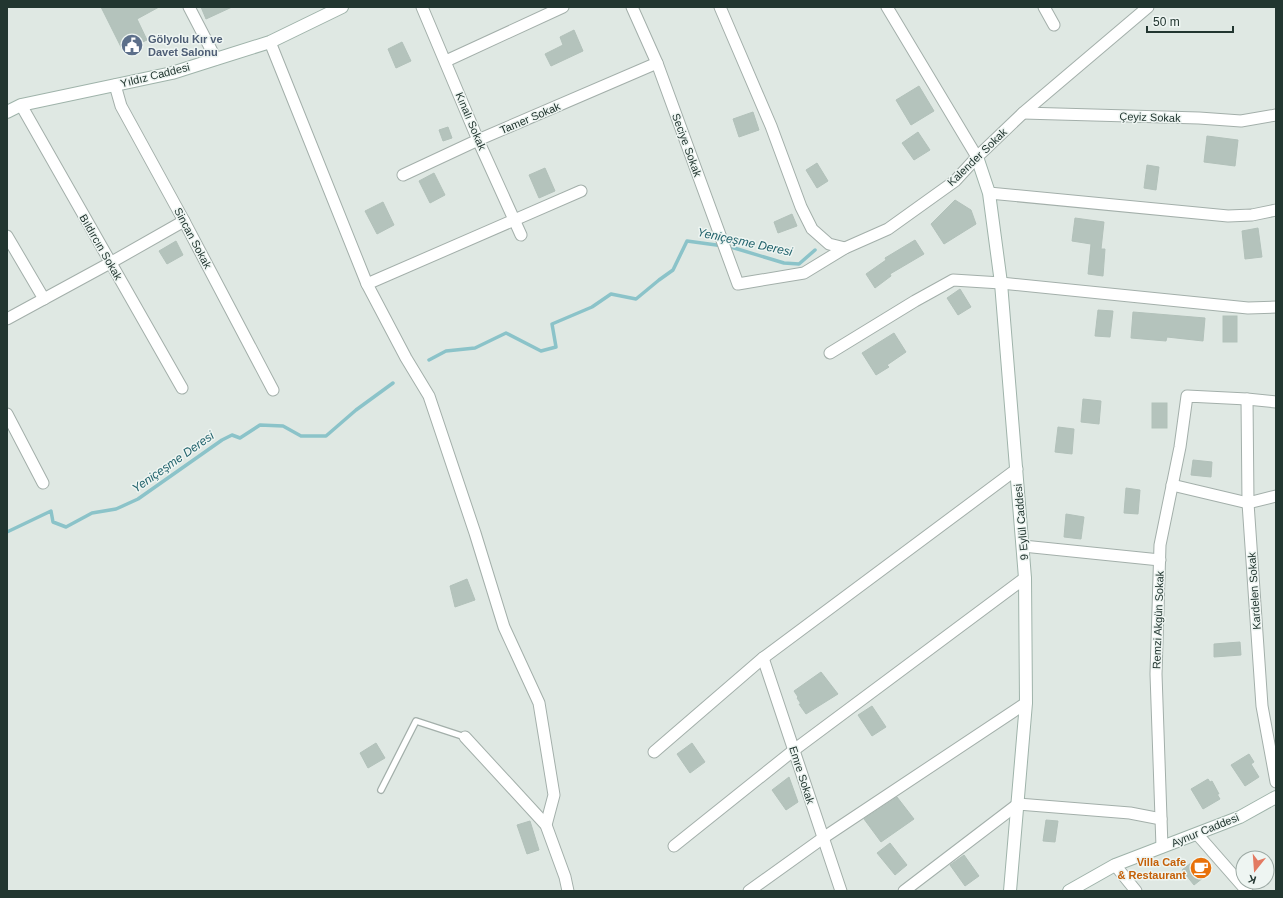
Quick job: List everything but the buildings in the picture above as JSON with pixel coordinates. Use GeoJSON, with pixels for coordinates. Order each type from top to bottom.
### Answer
{"type":"FeatureCollection","features":[{"type":"Feature","properties":{"kind":"street"},"geometry":{"type":"LineString","coordinates":[[188,7],[216,59]]}},
{"type":"Feature","properties":{"kind":"street","name":"Yıldız Caddesi"},"geometry":{"type":"LineString","coordinates":[[7,112],[21,105],[172,72],[216,59],[270,42],[342,7]]}},
{"type":"Feature","properties":{"kind":"street","name":"Kınalı Sokak"},"geometry":{"type":"LineString","coordinates":[[422,7],[446,60],[478,140],[521,235]]}},
{"type":"Feature","properties":{"kind":"street"},"geometry":{"type":"LineString","coordinates":[[446,60],[563,7]]}},
{"type":"Feature","properties":{"kind":"street","name":"Seciye Sokak"},"geometry":{"type":"LineString","coordinates":[[632,7],[657,63],[738,284]]}},
{"type":"Feature","properties":{"kind":"street"},"geometry":{"type":"LineString","coordinates":[[720,7],[771,126],[801,207],[812,229],[829,244],[845,248]]}},
{"type":"Feature","properties":{"kind":"street"},"geometry":{"type":"LineString","coordinates":[[887,7],[977,156]]}},
{"type":"Feature","properties":{"kind":"street"},"geometry":{"type":"LineString","coordinates":[[1044,7],[1054,26]]}},
{"type":"Feature","properties":{"kind":"street","name":"Kalender Sokak"},"geometry":{"type":"LineString","coordinates":[[738,284],[804,272],[845,248],[888,229],[955,181],[977,156],[1023,113],[1148,7]]}},
{"type":"Feature","properties":{"kind":"street"},"geometry":{"type":"LineString","coordinates":[[270,42],[367,284],[406,358],[429,396],[475,533],[504,627],[539,703],[554,796],[546,825]]}},
{"type":"Feature","properties":{"kind":"street","name":"Tamer Sokak"},"geometry":{"type":"LineString","coordinates":[[403,175],[478,140],[657,63]]}},
{"type":"Feature","properties":{"kind":"street","name":"Sincan Sokak"},"geometry":{"type":"LineString","coordinates":[[115,85],[121,106],[184,221],[272,390]]}},
{"type":"Feature","properties":{"kind":"street","name":"Bıldırcın Sokak"},"geometry":{"type":"LineString","coordinates":[[21,105],[182,388]]}},
{"type":"Feature","properties":{"kind":"street","name":"Çeyiz Sokak"},"geometry":{"type":"LineString","coordinates":[[1023,113],[1199,118],[1241,121],[1276,115]]}},
{"type":"Feature","properties":{"kind":"street","name":"9 Eylül Caddesi"},"geometry":{"type":"LineString","coordinates":[[977,156],[990,193],[1001,283],[1025,578],[1026,703],[1010,891]]}},
{"type":"Feature","properties":{"kind":"street"},"geometry":{"type":"LineString","coordinates":[[367,284],[581,191]]}},
{"type":"Feature","properties":{"kind":"street"},"geometry":{"type":"LineString","coordinates":[[990,193],[1228,216],[1252,215],[1276,210]]}},
{"type":"Feature","properties":{"kind":"street"},"geometry":{"type":"LineString","coordinates":[[7,319],[110,263],[140,242],[184,221]]}},
{"type":"Feature","properties":{"kind":"street"},"geometry":{"type":"LineString","coordinates":[[7,236],[44,299]]}},
{"type":"Feature","properties":{"kind":"street"},"geometry":{"type":"LineString","coordinates":[[830,353],[915,301],[953,280],[1001,283],[1248,308],[1276,307]]}},
{"type":"Feature","properties":{"kind":"street","name":"Remzi Akgün Sokak"},"geometry":{"type":"LineString","coordinates":[[1162,848],[1156,674],[1160,545],[1180,446],[1187,396],[1247,399]]}},
{"type":"Feature","properties":{"kind":"street"},"geometry":{"type":"LineString","coordinates":[[1247,399],[1276,402]]}},
{"type":"Feature","properties":{"kind":"street","name":"Kardelen Sokak"},"geometry":{"type":"LineString","coordinates":[[1247,399],[1248,503],[1262,706],[1276,782]]}},
{"type":"Feature","properties":{"kind":"street"},"geometry":{"type":"LineString","coordinates":[[7,414],[43,483]]}},
{"type":"Feature","properties":{"kind":"street"},"geometry":{"type":"LineString","coordinates":[[654,752],[763,658],[1017,469]]}},
{"type":"Feature","properties":{"kind":"street"},"geometry":{"type":"LineString","coordinates":[[1172,484],[1248,503],[1276,496]]}},
{"type":"Feature","properties":{"kind":"street"},"geometry":{"type":"LineString","coordinates":[[1023,546],[1160,560]]}},
{"type":"Feature","properties":{"kind":"street"},"geometry":{"type":"LineString","coordinates":[[674,846],[794,750],[1025,578]]}},
{"type":"Feature","properties":{"kind":"street","name":"Emre Sokak"},"geometry":{"type":"LineString","coordinates":[[763,658],[840,891]]}},
{"type":"Feature","properties":{"kind":"street"},"geometry":{"type":"LineString","coordinates":[[749,891],[823,838],[1026,703]]}},
{"type":"Feature","properties":{"kind":"street"},"geometry":{"type":"LineString","coordinates":[[465,737],[546,825],[565,877],[568,891]]}},
{"type":"Feature","properties":{"kind":"street","name":"Aynur Caddesi"},"geometry":{"type":"LineString","coordinates":[[1069,891],[1115,865],[1240,817],[1276,797]]}},
{"type":"Feature","properties":{"kind":"street"},"geometry":{"type":"LineString","coordinates":[[904,891],[1018,804],[1130,813],[1161,819]]}},
{"type":"Feature","properties":{"kind":"street"},"geometry":{"type":"LineString","coordinates":[[1197,834],[1247,891]]}},
{"type":"Feature","properties":{"kind":"street"},"geometry":{"type":"LineString","coordinates":[[1115,865],[1136,891]]}},
{"type":"Feature","properties":{"kind":"lane"},"geometry":{"type":"LineString","coordinates":[[381,790],[416,721],[465,737]]}},
{"type":"Feature","properties":{"kind":"waterway","name":"Yeniçeşme Deresi"},"geometry":{"type":"LineString","coordinates":[[429,360],[446,351],[475,348],[506,333],[541,351],[556,347],[552,324],[592,307],[611,294],[636,299],[673,270],[687,241],[731,247],[784,263],[799,264],[815,250]]}},
{"type":"Feature","properties":{"kind":"waterway","name":"Yeniçeşme Deresi"},"geometry":{"type":"LineString","coordinates":[[7,532],[51,511],[53,522],[66,527],[92,513],[116,509],[138,499],[222,440],[232,435],[240,438],[260,425],[283,426],[301,436],[326,436],[356,410],[393,383]]}},
{"type":"Feature","properties":{"kind":"place","name":"Gölyolu Kır ve Davet Salonu"},"geometry":{"type":"Point","coordinates":[132,45]}},
{"type":"Feature","properties":{"kind":"place","name":"Villa Cafe & Restaurant"},"geometry":{"type":"Point","coordinates":[1201,868]}}]}
